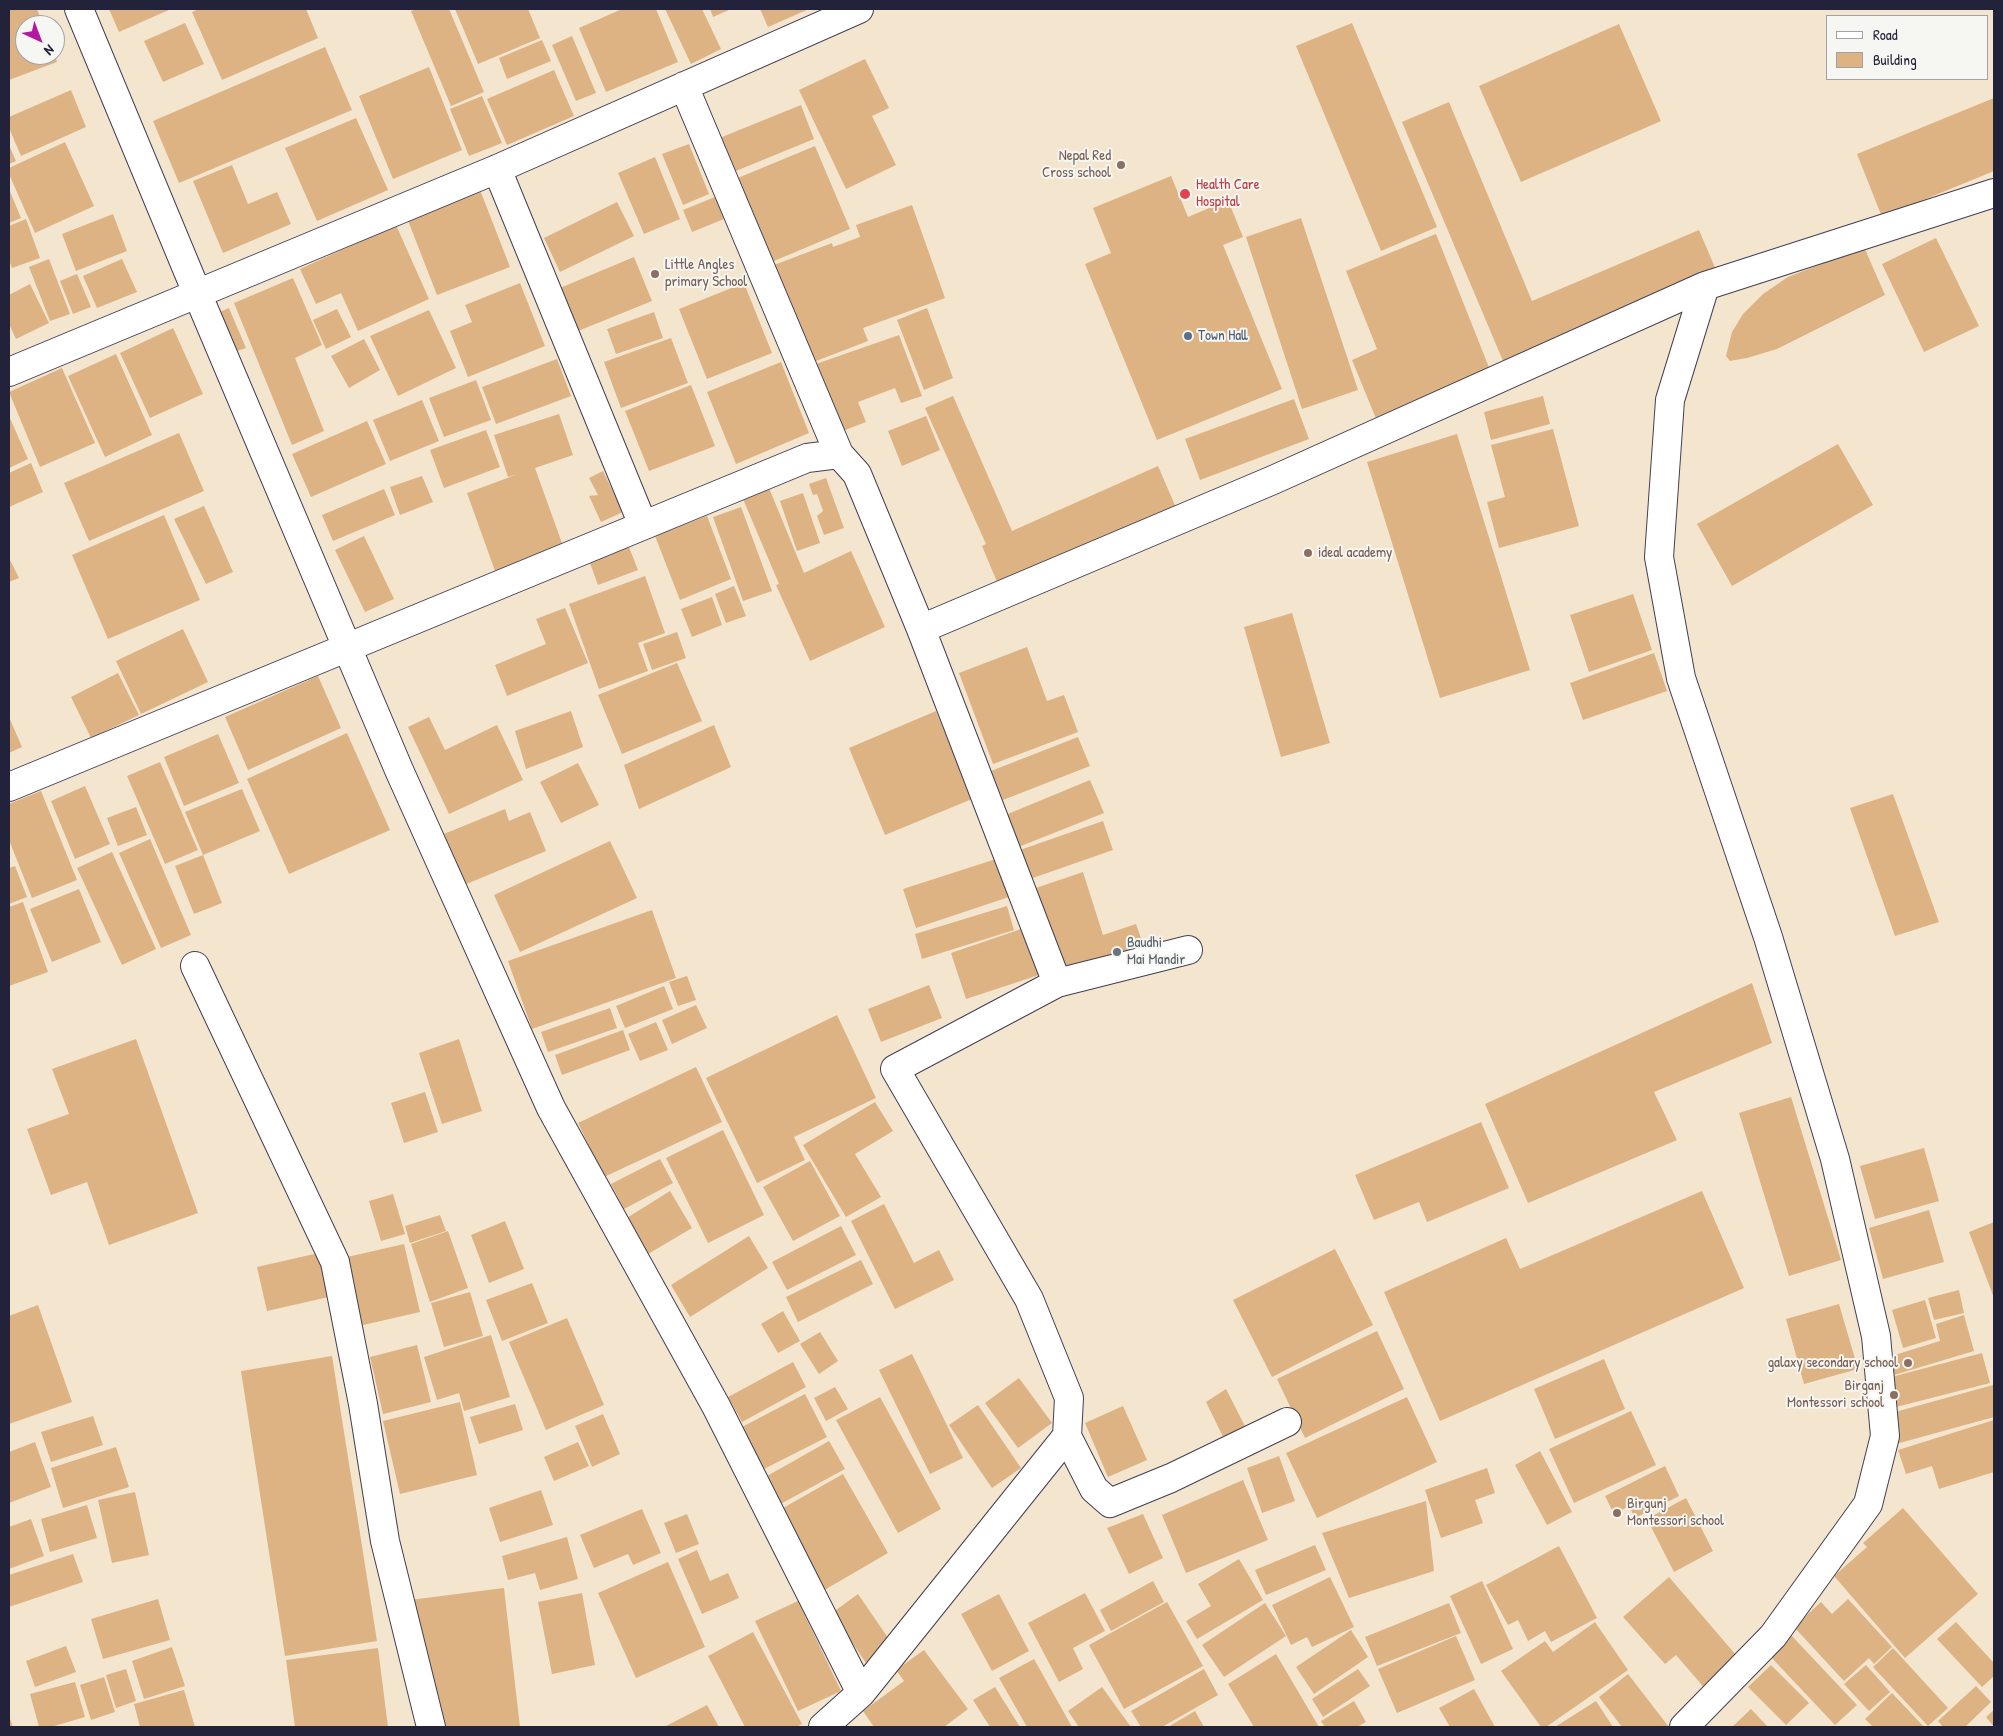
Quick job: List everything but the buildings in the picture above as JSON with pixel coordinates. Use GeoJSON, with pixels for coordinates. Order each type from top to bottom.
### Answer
{"type":"FeatureCollection","features":[{"type":"Feature","properties":{"kind":"street"},"geometry":{"type":"LineString","coordinates":[[80,9],[197,293],[399,770],[551,1108],[716,1406],[861,1693]]}},
{"type":"Feature","properties":{"kind":"street"},"geometry":{"type":"LineString","coordinates":[[9,372],[497,169],[859,9]]}},
{"type":"Feature","properties":{"kind":"street"},"geometry":{"type":"LineString","coordinates":[[684,86],[839,454],[857,474],[921,629],[1057,983]]}},
{"type":"Feature","properties":{"kind":"street"},"geometry":{"type":"LineString","coordinates":[[497,169],[643,525]]}},
{"type":"Feature","properties":{"kind":"street"},"geometry":{"type":"LineString","coordinates":[[921,629],[1273,480],[1706,286],[1994,194]]}},
{"type":"Feature","properties":{"kind":"street"},"geometry":{"type":"LineString","coordinates":[[1684,1727],[1773,1636],[1868,1504],[1885,1436],[1876,1336],[1835,1159],[1768,937],[1681,678],[1659,557],[1670,400],[1706,286]]}},
{"type":"Feature","properties":{"kind":"street"},"geometry":{"type":"LineString","coordinates":[[9,787],[807,458],[839,454]]}},
{"type":"Feature","properties":{"kind":"street"},"geometry":{"type":"LineString","coordinates":[[1188,950],[1057,983],[895,1069],[1029,1299],[1069,1398],[1067,1436],[1094,1489],[1110,1503],[1171,1478],[1287,1422]]}},
{"type":"Feature","properties":{"kind":"street"},"geometry":{"type":"LineString","coordinates":[[195,966],[335,1262],[363,1404],[385,1541],[431,1727]]}},
{"type":"Feature","properties":{"kind":"street"},"geometry":{"type":"LineString","coordinates":[[823,1727],[861,1693],[1067,1436]]}},
{"type":"Feature","properties":{"kind":"place","name":"Nepal Red Cross school"},"geometry":{"type":"Point","coordinates":[1121,165]}},
{"type":"Feature","properties":{"kind":"place","name":"Health Care Hospital"},"geometry":{"type":"Point","coordinates":[1185,194]}},
{"type":"Feature","properties":{"kind":"place","name":"Little Angles primary School"},"geometry":{"type":"Point","coordinates":[655,274]}},
{"type":"Feature","properties":{"kind":"place","name":"Town Hall"},"geometry":{"type":"Point","coordinates":[1188,336]}},
{"type":"Feature","properties":{"kind":"place","name":"ideal academy"},"geometry":{"type":"Point","coordinates":[1308,553]}},
{"type":"Feature","properties":{"kind":"place","name":"Baudhi Mai Mandir"},"geometry":{"type":"Point","coordinates":[1117,952]}},
{"type":"Feature","properties":{"kind":"place","name":"galaxy secondary school"},"geometry":{"type":"Point","coordinates":[1908,1363]}},
{"type":"Feature","properties":{"kind":"place","name":"Birganj Montessori school"},"geometry":{"type":"Point","coordinates":[1894,1395]}},
{"type":"Feature","properties":{"kind":"place","name":"Birgunj Montessori school"},"geometry":{"type":"Point","coordinates":[1617,1513]}}]}
